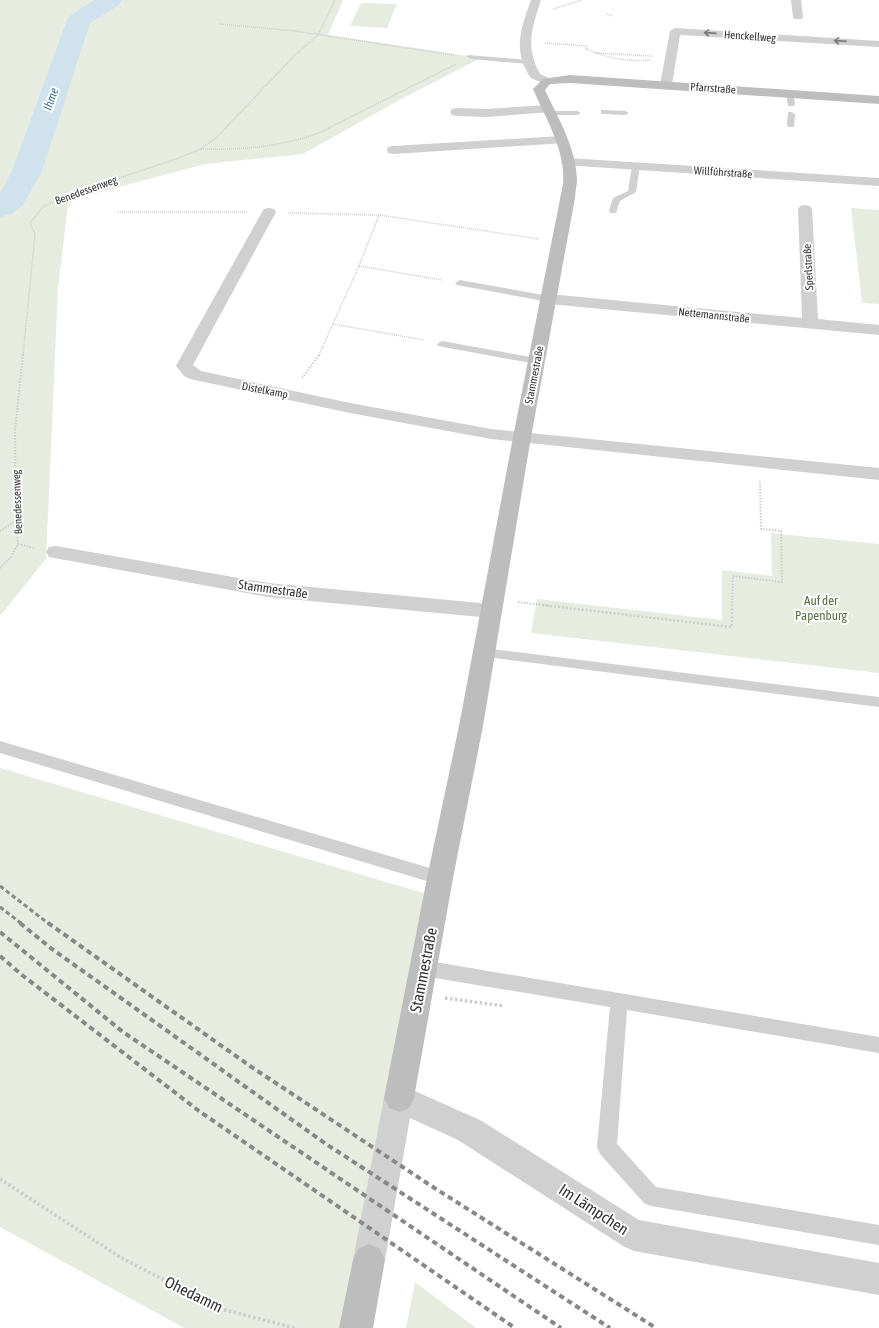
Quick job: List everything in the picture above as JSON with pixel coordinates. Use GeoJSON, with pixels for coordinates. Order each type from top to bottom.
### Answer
{"type":"FeatureCollection","features":[{"type":"Feature","properties":{"kind":"street"},"geometry":{"type":"LineString","coordinates":[[536,0],[526,30],[528,62],[535,76],[547,81]]}},
{"type":"Feature","properties":{"kind":"street"},"geometry":{"type":"LineString","coordinates":[[796,0],[798,17]]}},
{"type":"Feature","properties":{"kind":"street","name":"Henckellweg"},"geometry":{"type":"LineString","coordinates":[[666,85],[675,31],[879,44]]}},
{"type":"Feature","properties":{"kind":"street","name":"Pfarrstraße"},"geometry":{"type":"LineString","coordinates":[[547,81],[570,79],[666,85],[791,99],[879,100]]}},
{"type":"Feature","properties":{"kind":"street","name":"Stammestraße"},"geometry":{"type":"LineString","coordinates":[[356,1328],[440,878],[471,726],[570,179],[568,162],[561,140],[539,89],[547,81]]}},
{"type":"Feature","properties":{"kind":"street"},"geometry":{"type":"LineString","coordinates":[[456,112],[487,113],[548,111]]}},
{"type":"Feature","properties":{"kind":"street"},"geometry":{"type":"LineString","coordinates":[[393,150],[561,140]]}},
{"type":"Feature","properties":{"kind":"street","name":"Willführstraße"},"geometry":{"type":"LineString","coordinates":[[568,162],[879,182]]}},
{"type":"Feature","properties":{"kind":"street","name":"Sperlstraße"},"geometry":{"type":"LineString","coordinates":[[805,209],[810,324]]}},
{"type":"Feature","properties":{"kind":"street","name":"Distelkamp"},"geometry":{"type":"LineString","coordinates":[[269,212],[184,366],[190,372],[206,379],[417,421],[522,438]]}},
{"type":"Feature","properties":{"kind":"street","name":"Nettemannstraße"},"geometry":{"type":"LineString","coordinates":[[549,299],[879,330]]}},
{"type":"Feature","properties":{"kind":"street"},"geometry":{"type":"LineString","coordinates":[[522,438],[879,474]]}},
{"type":"Feature","properties":{"kind":"street","name":"Stammestraße"},"geometry":{"type":"LineString","coordinates":[[56,552],[268,590],[492,605]]}},
{"type":"Feature","properties":{"kind":"street","name":"Im Lämpchen"},"geometry":{"type":"LineString","coordinates":[[399,1098],[469,1130],[634,1235],[879,1279]]}},
{"type":"Feature","properties":{"kind":"lane"},"geometry":{"type":"LineString","coordinates":[[471,57],[528,62]]}},
{"type":"Feature","properties":{"kind":"lane"},"geometry":{"type":"LineString","coordinates":[[548,111],[578,113]]}},
{"type":"Feature","properties":{"kind":"lane"},"geometry":{"type":"LineString","coordinates":[[604,112],[625,113]]}},
{"type":"Feature","properties":{"kind":"lane"},"geometry":{"type":"LineString","coordinates":[[791,114],[791,125]]}},
{"type":"Feature","properties":{"kind":"lane"},"geometry":{"type":"LineString","coordinates":[[613,211],[616,200],[632,192],[636,166]]}},
{"type":"Feature","properties":{"kind":"lane"},"geometry":{"type":"LineString","coordinates":[[460,283],[549,299]]}},
{"type":"Feature","properties":{"kind":"lane"},"geometry":{"type":"LineString","coordinates":[[442,344],[536,361]]}},
{"type":"Feature","properties":{"kind":"lane"},"geometry":{"type":"LineString","coordinates":[[484,653],[879,702]]}},
{"type":"Feature","properties":{"kind":"lane"},"geometry":{"type":"LineString","coordinates":[[0,747],[440,878]]}},
{"type":"Feature","properties":{"kind":"lane"},"geometry":{"type":"LineString","coordinates":[[423,968],[879,1045]]}},
{"type":"Feature","properties":{"kind":"lane"},"geometry":{"type":"LineString","coordinates":[[619,1001],[608,1147],[651,1196],[879,1235]]}},
{"type":"Feature","properties":{"kind":"path","name":"Benedessenweg"},"geometry":{"type":"LineString","coordinates":[[0,568],[11,557],[18,544],[16,521],[15,431],[35,234],[30,223],[43,206],[68,195],[176,159],[201,149],[217,137],[295,55],[318,35],[335,0]]}},
{"type":"Feature","properties":{"kind":"path"},"geometry":{"type":"LineString","coordinates":[[551,9],[557,9],[582,0]]}},
{"type":"Feature","properties":{"kind":"path"},"geometry":{"type":"LineString","coordinates":[[607,14],[613,16]]}},
{"type":"Feature","properties":{"kind":"path"},"geometry":{"type":"LineString","coordinates":[[219,24],[295,31],[471,57]]}},
{"type":"Feature","properties":{"kind":"path"},"geometry":{"type":"LineString","coordinates":[[526,42],[587,46],[586,49],[601,56],[640,61],[655,60]]}},
{"type":"Feature","properties":{"kind":"path"},"geometry":{"type":"LineString","coordinates":[[595,53],[656,57]]}},
{"type":"Feature","properties":{"kind":"path"},"geometry":{"type":"LineString","coordinates":[[201,149],[231,150],[258,148],[302,140],[319,133],[471,57]]}},
{"type":"Feature","properties":{"kind":"path"},"geometry":{"type":"LineString","coordinates":[[118,212],[269,212],[379,215],[559,242]]}},
{"type":"Feature","properties":{"kind":"path"},"geometry":{"type":"LineString","coordinates":[[289,395],[321,352],[359,266],[379,215]]}},
{"type":"Feature","properties":{"kind":"path"},"geometry":{"type":"LineString","coordinates":[[359,266],[460,283]]}},
{"type":"Feature","properties":{"kind":"path"},"geometry":{"type":"LineString","coordinates":[[333,324],[442,344]]}},
{"type":"Feature","properties":{"kind":"path"},"geometry":{"type":"LineString","coordinates":[[492,605],[732,627],[733,576],[782,582],[781,531],[761,529],[760,462]]}},
{"type":"Feature","properties":{"kind":"path"},"geometry":{"type":"LineString","coordinates":[[0,531],[16,521]]}},
{"type":"Feature","properties":{"kind":"path"},"geometry":{"type":"LineString","coordinates":[[418,995],[508,1006]]}},
{"type":"Feature","properties":{"kind":"path","name":"Ohedamm"},"geometry":{"type":"LineString","coordinates":[[0,1179],[120,1257],[217,1308],[295,1328]]}},
{"type":"Feature","properties":{"kind":"green space"},"geometry":{"type":"Polygon","coordinates":[[[0,0],[343,0],[328,35],[481,58],[403,98],[303,154],[205,164],[78,198],[68,205],[58,288],[46,559],[0,616],[0,0]]]}},
{"type":"Feature","properties":{"kind":"green space"},"geometry":{"type":"Polygon","coordinates":[[[361,3],[397,4],[387,28],[350,26],[361,3]]]}},
{"type":"Feature","properties":{"kind":"green space"},"geometry":{"type":"Polygon","coordinates":[[[851,208],[879,210],[879,304],[862,303],[851,208]]]}},
{"type":"Feature","properties":{"kind":"green space","name":"Auf der Papenburg"},"geometry":{"type":"Polygon","coordinates":[[[771,533],[879,544],[879,673],[531,633],[537,599],[722,620],[722,570],[772,576],[771,533]]]}},
{"type":"Feature","properties":{"kind":"green space"},"geometry":{"type":"Polygon","coordinates":[[[0,768],[437,897],[356,1328],[184,1328],[0,1227],[0,768]]]}},
{"type":"Feature","properties":{"kind":"green space"},"geometry":{"type":"Polygon","coordinates":[[[415,1282],[476,1328],[406,1328],[415,1282]]]}},
{"type":"Feature","properties":{"kind":"waterway","name":"Ihme"},"geometry":{"type":"LineString","coordinates":[[0,208],[11,200],[27,171],[79,20],[111,0]]}},
{"type":"Feature","properties":{"kind":"railway"},"geometry":{"type":"LineString","coordinates":[[0,886],[49,924]]}},
{"type":"Feature","properties":{"kind":"railway"},"geometry":{"type":"LineString","coordinates":[[0,907],[22,924]]}},
{"type":"Feature","properties":{"kind":"railway"},"geometry":{"type":"LineString","coordinates":[[20,923],[52,949],[326,1144],[610,1328]]}},
{"type":"Feature","properties":{"kind":"railway"},"geometry":{"type":"LineString","coordinates":[[48,923],[250,1066],[436,1189],[656,1328]]}},
{"type":"Feature","properties":{"kind":"railway"},"geometry":{"type":"LineString","coordinates":[[0,932],[123,1032],[561,1328]]}},
{"type":"Feature","properties":{"kind":"railway"},"geometry":{"type":"LineString","coordinates":[[0,956],[22,975],[199,1111],[515,1328]]}}]}
